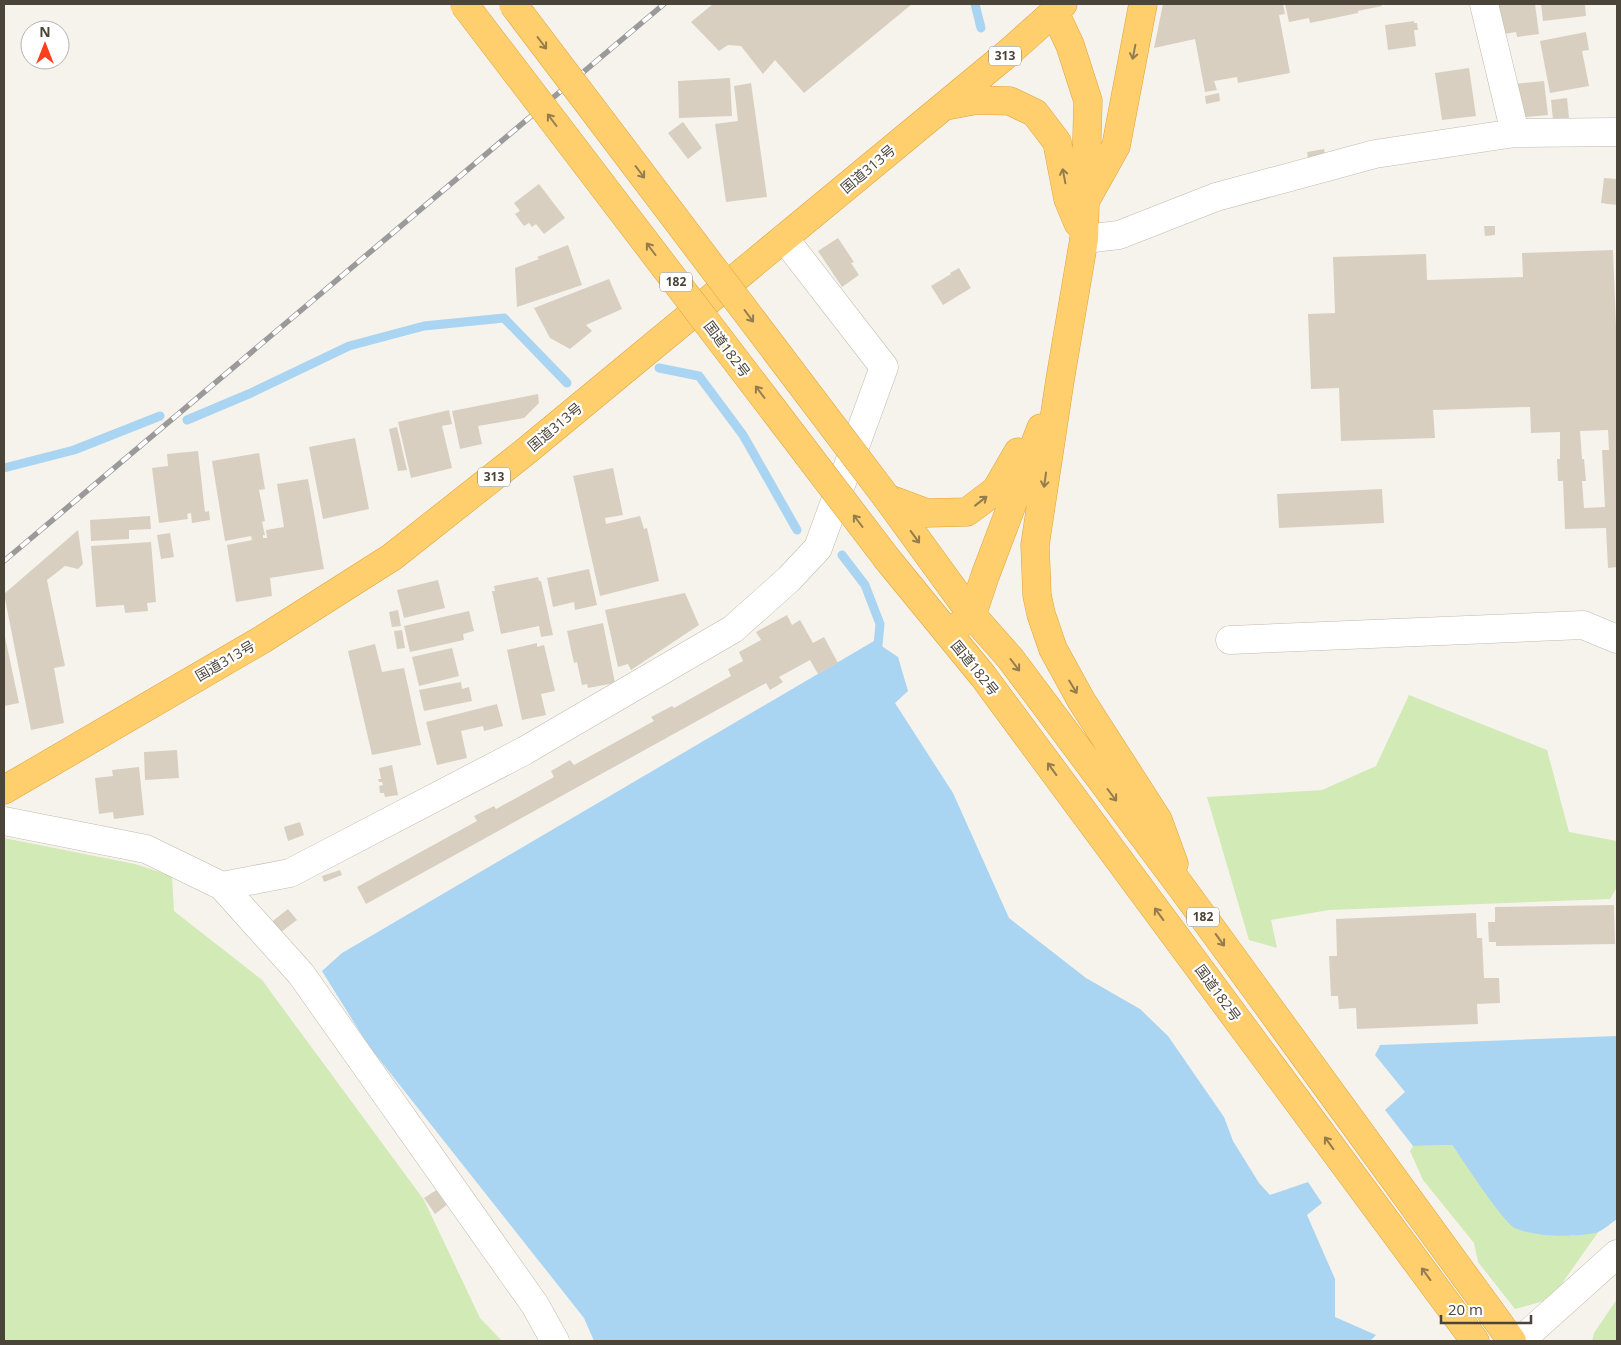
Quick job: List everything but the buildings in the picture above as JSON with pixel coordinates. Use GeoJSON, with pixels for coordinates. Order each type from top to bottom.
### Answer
{"type":"FeatureCollection","features":[{"type":"Feature","properties":{"kind":"highway","name":"国道182号"},"geometry":{"type":"LineString","coordinates":[[464,4],[888,560],[984,676],[1475,1341]]}},
{"type":"Feature","properties":{"kind":"highway","name":"182"},"geometry":{"type":"LineString","coordinates":[[513,4],[887,498],[972,615],[1010,658],[1182,888],[1512,1341]]}},
{"type":"Feature","properties":{"kind":"highway"},"geometry":{"type":"LineString","coordinates":[[1085,201],[1116,146],[1143,4]]}},
{"type":"Feature","properties":{"kind":"highway"},"geometry":{"type":"LineString","coordinates":[[1059,7],[1088,101],[1084,239],[1035,545],[1037,595],[1041,614],[1053,649],[1066,675],[1158,820],[1182,888]]}},
{"type":"Feature","properties":{"kind":"highway","name":"国道313号"},"geometry":{"type":"LineString","coordinates":[[4,790],[263,639],[392,557],[525,452],[1007,54],[1059,7]]}},
{"type":"Feature","properties":{"kind":"highway"},"geometry":{"type":"LineString","coordinates":[[944,106],[977,100],[1010,101],[1035,113],[1057,142],[1068,199],[1084,239]]}},
{"type":"Feature","properties":{"kind":"highway"},"geometry":{"type":"LineString","coordinates":[[887,498],[927,513],[967,512],[996,490],[1060,380]]}},
{"type":"Feature","properties":{"kind":"highway"},"geometry":{"type":"LineString","coordinates":[[948,634],[972,615],[985,576],[1060,380]]}},
{"type":"Feature","properties":{"kind":"street"},"geometry":{"type":"LineString","coordinates":[[1484,4],[1515,133]]}},
{"type":"Feature","properties":{"kind":"street"},"geometry":{"type":"LineString","coordinates":[[1084,239],[1119,235],[1216,197],[1375,154],[1515,133],[1617,132]]}},
{"type":"Feature","properties":{"kind":"street"},"geometry":{"type":"LineString","coordinates":[[222,886],[290,873],[524,751],[733,629],[789,579],[818,548],[884,367],[784,238]]}},
{"type":"Feature","properties":{"kind":"street"},"geometry":{"type":"LineString","coordinates":[[1230,640],[1583,625],[1617,639]]}},
{"type":"Feature","properties":{"kind":"street"},"geometry":{"type":"LineString","coordinates":[[4,821],[146,849],[222,886],[301,974],[535,1305],[555,1341]]}},
{"type":"Feature","properties":{"kind":"street"},"geometry":{"type":"LineString","coordinates":[[1520,1341],[1617,1254]]}},
{"type":"Feature","properties":{"kind":"green space"},"geometry":{"type":"Polygon","coordinates":[[[1409,695],[1547,750],[1569,832],[1617,841],[1617,887],[1610,899],[1329,910],[1271,920],[1277,948],[1249,940],[1207,797],[1322,790],[1376,766],[1409,695]]]}},
{"type":"Feature","properties":{"kind":"green space"},"geometry":{"type":"Polygon","coordinates":[[[4,838],[135,864],[172,876],[174,911],[262,980],[424,1200],[480,1318],[502,1341],[4,1341],[4,838]]]}},
{"type":"Feature","properties":{"kind":"green space"},"geometry":{"type":"Polygon","coordinates":[[[1452,1145],[1498,1209],[1514,1227],[1571,1236],[1599,1231],[1551,1299],[1515,1309],[1478,1262],[1474,1243],[1423,1180],[1410,1151],[1413,1146],[1452,1145]]]}},
{"type":"Feature","properties":{"kind":"green space"},"geometry":{"type":"Polygon","coordinates":[[[1617,1299],[1617,1341],[1592,1341],[1594,1333],[1617,1299]]]}},
{"type":"Feature","properties":{"kind":"water"},"geometry":{"type":"Polygon","coordinates":[[[874,641],[898,657],[908,691],[895,703],[953,793],[1009,918],[1086,978],[1140,1009],[1168,1036],[1224,1117],[1233,1141],[1259,1183],[1270,1195],[1308,1182],[1322,1203],[1307,1215],[1335,1279],[1335,1317],[1376,1335],[1370,1341],[594,1341],[584,1318],[368,1045],[322,971],[342,953],[874,641]]]}},
{"type":"Feature","properties":{"kind":"water"},"geometry":{"type":"Polygon","coordinates":[[[1617,1036],[1617,1219],[1598,1232],[1556,1236],[1515,1228],[1492,1203],[1452,1145],[1413,1146],[1385,1110],[1405,1092],[1375,1055],[1380,1045],[1617,1036]]]}},
{"type":"Feature","properties":{"kind":"waterway"},"geometry":{"type":"LineString","coordinates":[[975,4],[981,28]]}},
{"type":"Feature","properties":{"kind":"waterway"},"geometry":{"type":"LineString","coordinates":[[187,420],[251,393],[349,346],[424,326],[504,318],[567,383]]}},
{"type":"Feature","properties":{"kind":"waterway"},"geometry":{"type":"LineString","coordinates":[[659,368],[699,376],[743,435],[797,530]]}},
{"type":"Feature","properties":{"kind":"waterway"},"geometry":{"type":"LineString","coordinates":[[4,468],[74,450],[160,416]]}},
{"type":"Feature","properties":{"kind":"waterway"},"geometry":{"type":"LineString","coordinates":[[842,555],[865,585],[880,624],[877,655]]}},
{"type":"Feature","properties":{"kind":"railway"},"geometry":{"type":"LineString","coordinates":[[4,561],[664,4]]}}]}
